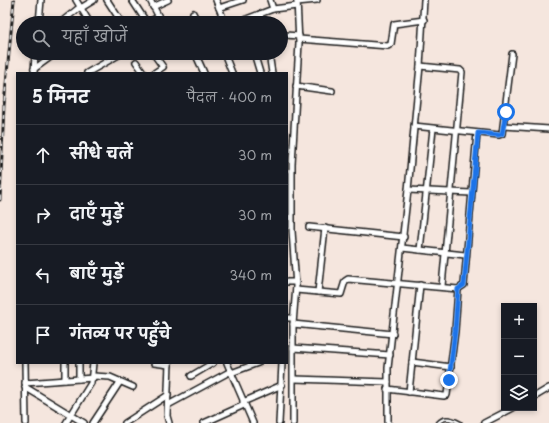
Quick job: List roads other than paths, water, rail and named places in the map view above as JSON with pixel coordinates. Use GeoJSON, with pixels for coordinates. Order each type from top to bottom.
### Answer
{"type":"FeatureCollection","features":[{"type":"Feature","properties":{"kind":"street"},"geometry":{"type":"LineString","coordinates":[[40,16],[41,0]]}},
{"type":"Feature","properties":{"kind":"street"},"geometry":{"type":"LineString","coordinates":[[76,0],[86,16]]}},
{"type":"Feature","properties":{"kind":"street"},"geometry":{"type":"LineString","coordinates":[[69,16],[80,7],[94,0]]}},
{"type":"Feature","properties":{"kind":"street"},"geometry":{"type":"LineString","coordinates":[[107,0],[117,16]]}},
{"type":"Feature","properties":{"kind":"street"},"geometry":{"type":"LineString","coordinates":[[132,0],[143,16]]}},
{"type":"Feature","properties":{"kind":"street"},"geometry":{"type":"LineString","coordinates":[[150,0],[158,16]]}},
{"type":"Feature","properties":{"kind":"street"},"geometry":{"type":"LineString","coordinates":[[153,7],[168,0]]}},
{"type":"Feature","properties":{"kind":"street"},"geometry":{"type":"LineString","coordinates":[[216,0],[223,16]]}},
{"type":"Feature","properties":{"kind":"street"},"geometry":{"type":"LineString","coordinates":[[219,8],[243,0]]}},
{"type":"Feature","properties":{"kind":"street"},"geometry":{"type":"LineString","coordinates":[[270,0],[273,9]]}},
{"type":"Feature","properties":{"kind":"street"},"geometry":{"type":"LineString","coordinates":[[256,16],[273,9],[317,0]]}},
{"type":"Feature","properties":{"kind":"street"},"geometry":{"type":"LineString","coordinates":[[388,423],[387,389],[404,237],[424,20],[424,0]]}},
{"type":"Feature","properties":{"kind":"street"},"geometry":{"type":"LineString","coordinates":[[292,423],[294,379],[293,318],[296,282],[290,210],[299,38],[297,3]]}},
{"type":"Feature","properties":{"kind":"street"},"geometry":{"type":"LineString","coordinates":[[288,36],[299,38],[388,46],[391,44],[394,24],[424,20]]}},
{"type":"Feature","properties":{"kind":"street"},"geometry":{"type":"LineString","coordinates":[[414,126],[499,135],[504,131],[512,54]]}},
{"type":"Feature","properties":{"kind":"street"},"geometry":{"type":"LineString","coordinates":[[34,71],[35,60]]}},
{"type":"Feature","properties":{"kind":"street"},"geometry":{"type":"LineString","coordinates":[[34,71],[47,60]]}},
{"type":"Feature","properties":{"kind":"street"},"geometry":{"type":"LineString","coordinates":[[89,72],[110,60]]}},
{"type":"Feature","properties":{"kind":"street"},"geometry":{"type":"LineString","coordinates":[[157,72],[163,67],[158,60]]}},
{"type":"Feature","properties":{"kind":"street"},"geometry":{"type":"LineString","coordinates":[[198,60],[204,72]]}},
{"type":"Feature","properties":{"kind":"street"},"geometry":{"type":"LineString","coordinates":[[227,60],[232,72]]}},
{"type":"Feature","properties":{"kind":"street"},"geometry":{"type":"LineString","coordinates":[[256,60],[260,72]]}},
{"type":"Feature","properties":{"kind":"street"},"geometry":{"type":"LineString","coordinates":[[270,60],[272,72]]}},
{"type":"Feature","properties":{"kind":"street"},"geometry":{"type":"LineString","coordinates":[[136,62],[143,72]]}},
{"type":"Feature","properties":{"kind":"street"},"geometry":{"type":"LineString","coordinates":[[420,66],[460,70],[462,72],[442,286]]}},
{"type":"Feature","properties":{"kind":"street"},"geometry":{"type":"LineString","coordinates":[[98,67],[100,72]]}},
{"type":"Feature","properties":{"kind":"street"},"geometry":{"type":"LineString","coordinates":[[296,86],[332,91]]}},
{"type":"Feature","properties":{"kind":"street"},"geometry":{"type":"LineString","coordinates":[[504,126],[549,129]]}},
{"type":"Feature","properties":{"kind":"street"},"geometry":{"type":"LineString","coordinates":[[420,250],[433,128]]}},
{"type":"Feature","properties":{"kind":"street"},"geometry":{"type":"LineString","coordinates":[[296,290],[341,294],[345,280],[348,279],[442,286],[458,289],[464,285],[465,255],[478,133]]}},
{"type":"Feature","properties":{"kind":"street"},"geometry":{"type":"LineString","coordinates":[[408,190],[471,193]]}},
{"type":"Feature","properties":{"kind":"street"},"geometry":{"type":"LineString","coordinates":[[309,227],[404,237]]}},
{"type":"Feature","properties":{"kind":"street"},"geometry":{"type":"LineString","coordinates":[[318,292],[325,228]]}},
{"type":"Feature","properties":{"kind":"street"},"geometry":{"type":"LineString","coordinates":[[402,248],[465,255]]}},
{"type":"Feature","properties":{"kind":"street"},"geometry":{"type":"LineString","coordinates":[[288,282],[296,282]]}},
{"type":"Feature","properties":{"kind":"street"},"geometry":{"type":"LineString","coordinates":[[409,392],[420,285]]}},
{"type":"Feature","properties":{"kind":"street"},"geometry":{"type":"LineString","coordinates":[[387,389],[446,396],[448,393],[451,367],[458,289]]}},
{"type":"Feature","properties":{"kind":"street"},"geometry":{"type":"LineString","coordinates":[[288,318],[293,318]]}},
{"type":"Feature","properties":{"kind":"street"},"geometry":{"type":"LineString","coordinates":[[293,324],[393,334]]}},
{"type":"Feature","properties":{"kind":"street"},"geometry":{"type":"LineString","coordinates":[[294,348],[390,355]]}},
{"type":"Feature","properties":{"kind":"street"},"geometry":{"type":"LineString","coordinates":[[412,362],[451,367]]}},
{"type":"Feature","properties":{"kind":"street"},"geometry":{"type":"LineString","coordinates":[[25,364],[26,423]]}},
{"type":"Feature","properties":{"kind":"street"},"geometry":{"type":"LineString","coordinates":[[65,364],[65,380]]}},
{"type":"Feature","properties":{"kind":"street"},"geometry":{"type":"LineString","coordinates":[[79,364],[79,379]]}},
{"type":"Feature","properties":{"kind":"street"},"geometry":{"type":"LineString","coordinates":[[66,423],[93,377],[93,364]]}},
{"type":"Feature","properties":{"kind":"street"},"geometry":{"type":"LineString","coordinates":[[169,364],[169,423]]}},
{"type":"Feature","properties":{"kind":"street"},"geometry":{"type":"LineString","coordinates":[[191,376],[211,364]]}},
{"type":"Feature","properties":{"kind":"street"},"geometry":{"type":"LineString","coordinates":[[227,364],[253,423]]}},
{"type":"Feature","properties":{"kind":"street"},"geometry":{"type":"LineString","coordinates":[[168,405],[231,372],[255,364]]}},
{"type":"Feature","properties":{"kind":"street"},"geometry":{"type":"LineString","coordinates":[[279,423],[282,364]]}},
{"type":"Feature","properties":{"kind":"street"},"geometry":{"type":"LineString","coordinates":[[25,385],[93,377],[110,377],[133,387]]}},
{"type":"Feature","properties":{"kind":"street"},"geometry":{"type":"LineString","coordinates":[[294,379],[388,382]]}},
{"type":"Feature","properties":{"kind":"street"},"geometry":{"type":"LineString","coordinates":[[93,423],[120,382]]}},
{"type":"Feature","properties":{"kind":"street"},"geometry":{"type":"LineString","coordinates":[[25,385],[84,423]]}},
{"type":"Feature","properties":{"kind":"street"},"geometry":{"type":"LineString","coordinates":[[204,423],[282,385]]}},
{"type":"Feature","properties":{"kind":"street"},"geometry":{"type":"LineString","coordinates":[[537,395],[549,388]]}},
{"type":"Feature","properties":{"kind":"street"},"geometry":{"type":"LineString","coordinates":[[125,423],[168,395]]}},
{"type":"Feature","properties":{"kind":"street"},"geometry":{"type":"LineString","coordinates":[[484,423],[507,411]]}},
{"type":"Feature","properties":{"kind":"lane"},"geometry":{"type":"LineString","coordinates":[[438,423],[441,420],[448,419],[460,423]]}},
{"type":"Feature","properties":{"kind":"railway"},"geometry":{"type":"LineString","coordinates":[[0,200],[4,105],[14,0]]}}]}
